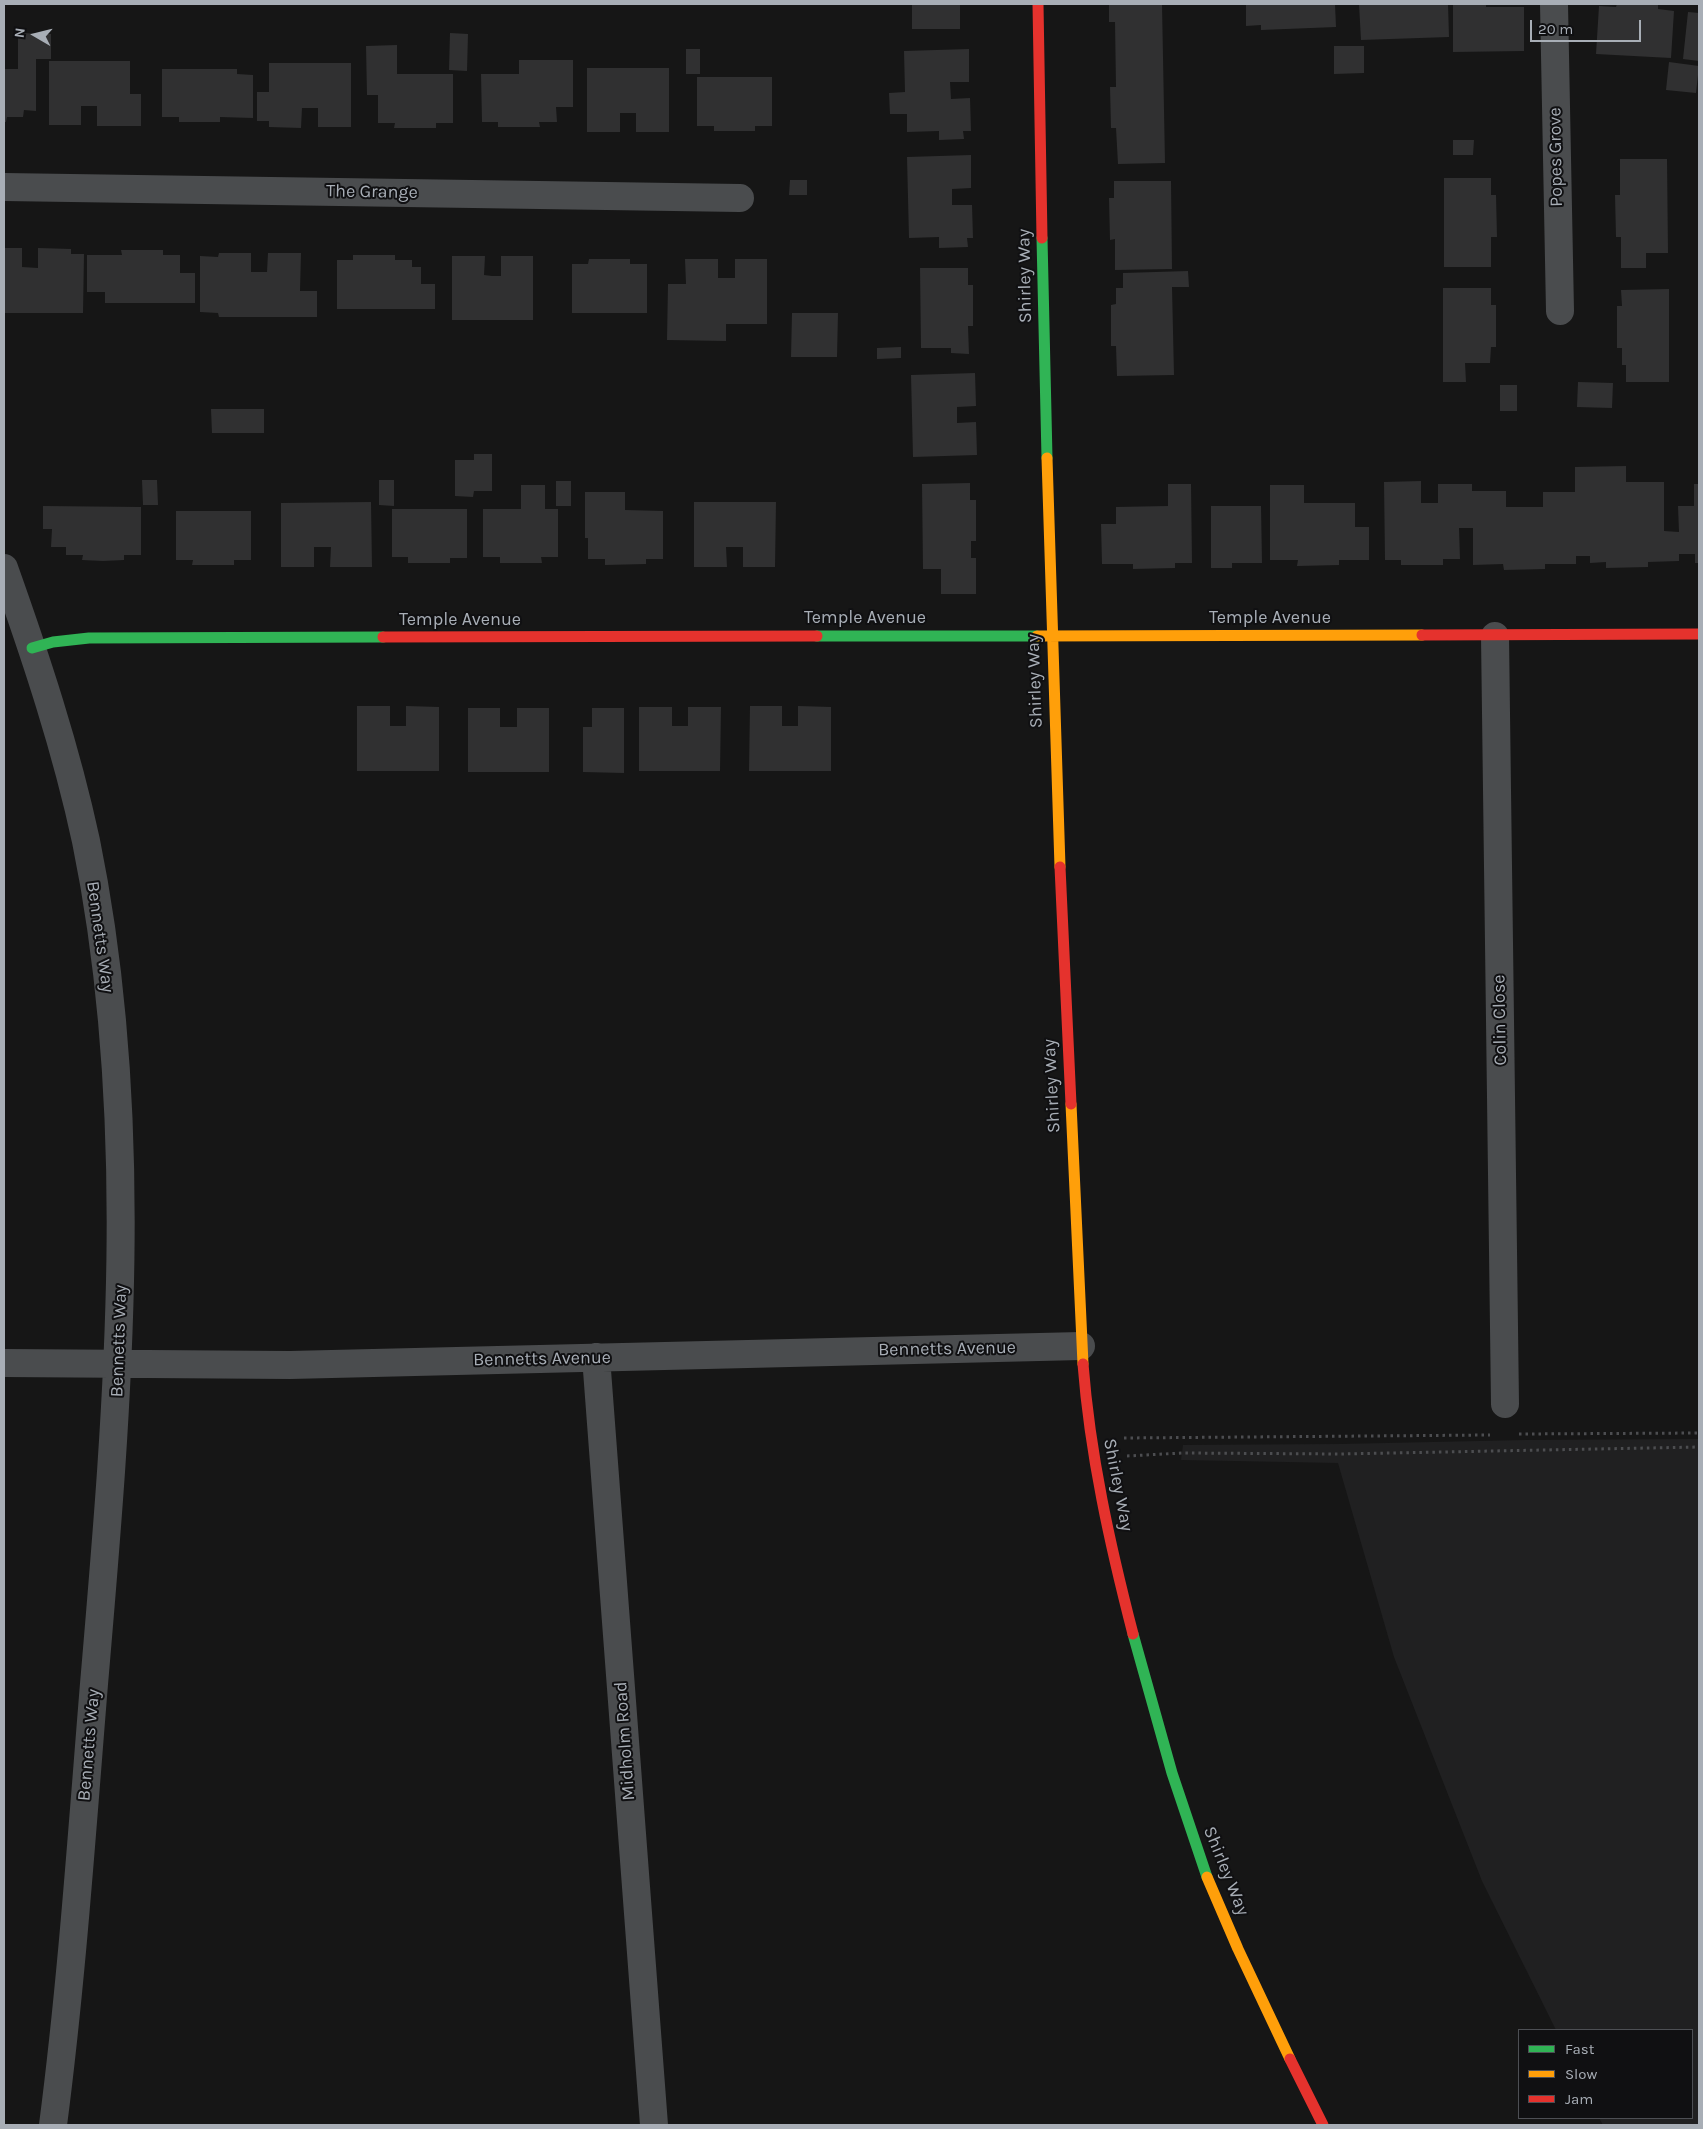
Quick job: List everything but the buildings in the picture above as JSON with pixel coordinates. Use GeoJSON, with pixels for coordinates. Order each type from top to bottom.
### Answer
{"type":"FeatureCollection","features":[{"type":"Feature","properties":{"kind":"street","name":"Shirley Way"},"geometry":{"type":"LineString","coordinates":[[1038,4],[1044,364],[1051,572],[1050,635],[1081,1346],[1091,1438],[1123,1598],[1147,1688],[1190,1828],[1213,1890],[1245,1965],[1323,2125]]}},
{"type":"Feature","properties":{"kind":"street","name":"Popes Grove"},"geometry":{"type":"LineString","coordinates":[[1554,4],[1560,311]]}},
{"type":"Feature","properties":{"kind":"street","name":"The Grange"},"geometry":{"type":"LineString","coordinates":[[4,187],[740,198]]}},
{"type":"Feature","properties":{"kind":"street","name":"Bennetts Way"},"geometry":{"type":"LineString","coordinates":[[4,568],[62,743],[86,842],[101,933],[112,1019],[119,1123],[121,1216],[119,1365],[103,1584],[80,1850],[53,2125]]}},
{"type":"Feature","properties":{"kind":"street","name":"Temple Avenue"},"geometry":{"type":"LineString","coordinates":[[32,648],[54,642],[89,638],[1699,634]]}},
{"type":"Feature","properties":{"kind":"street","name":"Colin Close"},"geometry":{"type":"LineString","coordinates":[[1495,636],[1505,1404]]}},
{"type":"Feature","properties":{"kind":"street","name":"Bennetts Avenue"},"geometry":{"type":"LineString","coordinates":[[4,1363],[290,1365],[1081,1346]]}},
{"type":"Feature","properties":{"kind":"street","name":"Midholm Road"},"geometry":{"type":"LineString","coordinates":[[596,1357],[654,2125]]}},
{"type":"Feature","properties":{"kind":"path"},"geometry":{"type":"LineString","coordinates":[[1516,1434],[1699,1433]]}},
{"type":"Feature","properties":{"kind":"path"},"geometry":{"type":"LineString","coordinates":[[1091,1438],[1496,1435]]}},
{"type":"Feature","properties":{"kind":"path"},"geometry":{"type":"LineString","coordinates":[[1094,1458],[1182,1453],[1339,1454],[1699,1447]]}},
{"type":"Feature","properties":{"kind":"shaded area"},"geometry":{"type":"Polygon","coordinates":[[[1699,1439],[1699,2125],[1603,2125],[1600,2119],[1693,2119],[1693,2029],[1556,2029],[1482,1881],[1394,1657],[1338,1463],[1181,1460],[1183,1445],[1699,1439]]]}},
{"type":"Feature","properties":{"kind":"traffic: fast"},"geometry":{"type":"LineString","coordinates":[[1042,238],[1047,458]]}},
{"type":"Feature","properties":{"kind":"traffic: fast"},"geometry":{"type":"LineString","coordinates":[[817,636],[1037,636]]}},
{"type":"Feature","properties":{"kind":"traffic: fast"},"geometry":{"type":"LineString","coordinates":[[32,648],[53,642],[89,638],[383,637]]}},
{"type":"Feature","properties":{"kind":"traffic: fast"},"geometry":{"type":"LineString","coordinates":[[1133,1634],[1172,1773],[1207,1877]]}},
{"type":"Feature","properties":{"kind":"traffic: slow"},"geometry":{"type":"LineString","coordinates":[[1047,458],[1060,867]]}},
{"type":"Feature","properties":{"kind":"traffic: slow"},"geometry":{"type":"LineString","coordinates":[[1037,636],[1422,635]]}},
{"type":"Feature","properties":{"kind":"traffic: slow"},"geometry":{"type":"LineString","coordinates":[[1071,1104],[1083,1364]]}},
{"type":"Feature","properties":{"kind":"traffic: slow"},"geometry":{"type":"LineString","coordinates":[[1207,1877],[1238,1949],[1290,2059]]}},
{"type":"Feature","properties":{"kind":"traffic: jam"},"geometry":{"type":"LineString","coordinates":[[1038,4],[1042,238]]}},
{"type":"Feature","properties":{"kind":"traffic: jam"},"geometry":{"type":"LineString","coordinates":[[1422,635],[1699,634]]}},
{"type":"Feature","properties":{"kind":"traffic: jam"},"geometry":{"type":"LineString","coordinates":[[383,637],[817,636]]}},
{"type":"Feature","properties":{"kind":"traffic: jam"},"geometry":{"type":"LineString","coordinates":[[1060,867],[1071,1104]]}},
{"type":"Feature","properties":{"kind":"traffic: jam"},"geometry":{"type":"LineString","coordinates":[[1083,1364],[1086,1398],[1102,1500],[1133,1634]]}},
{"type":"Feature","properties":{"kind":"traffic: jam"},"geometry":{"type":"LineString","coordinates":[[1290,2059],[1323,2125]]}}]}
